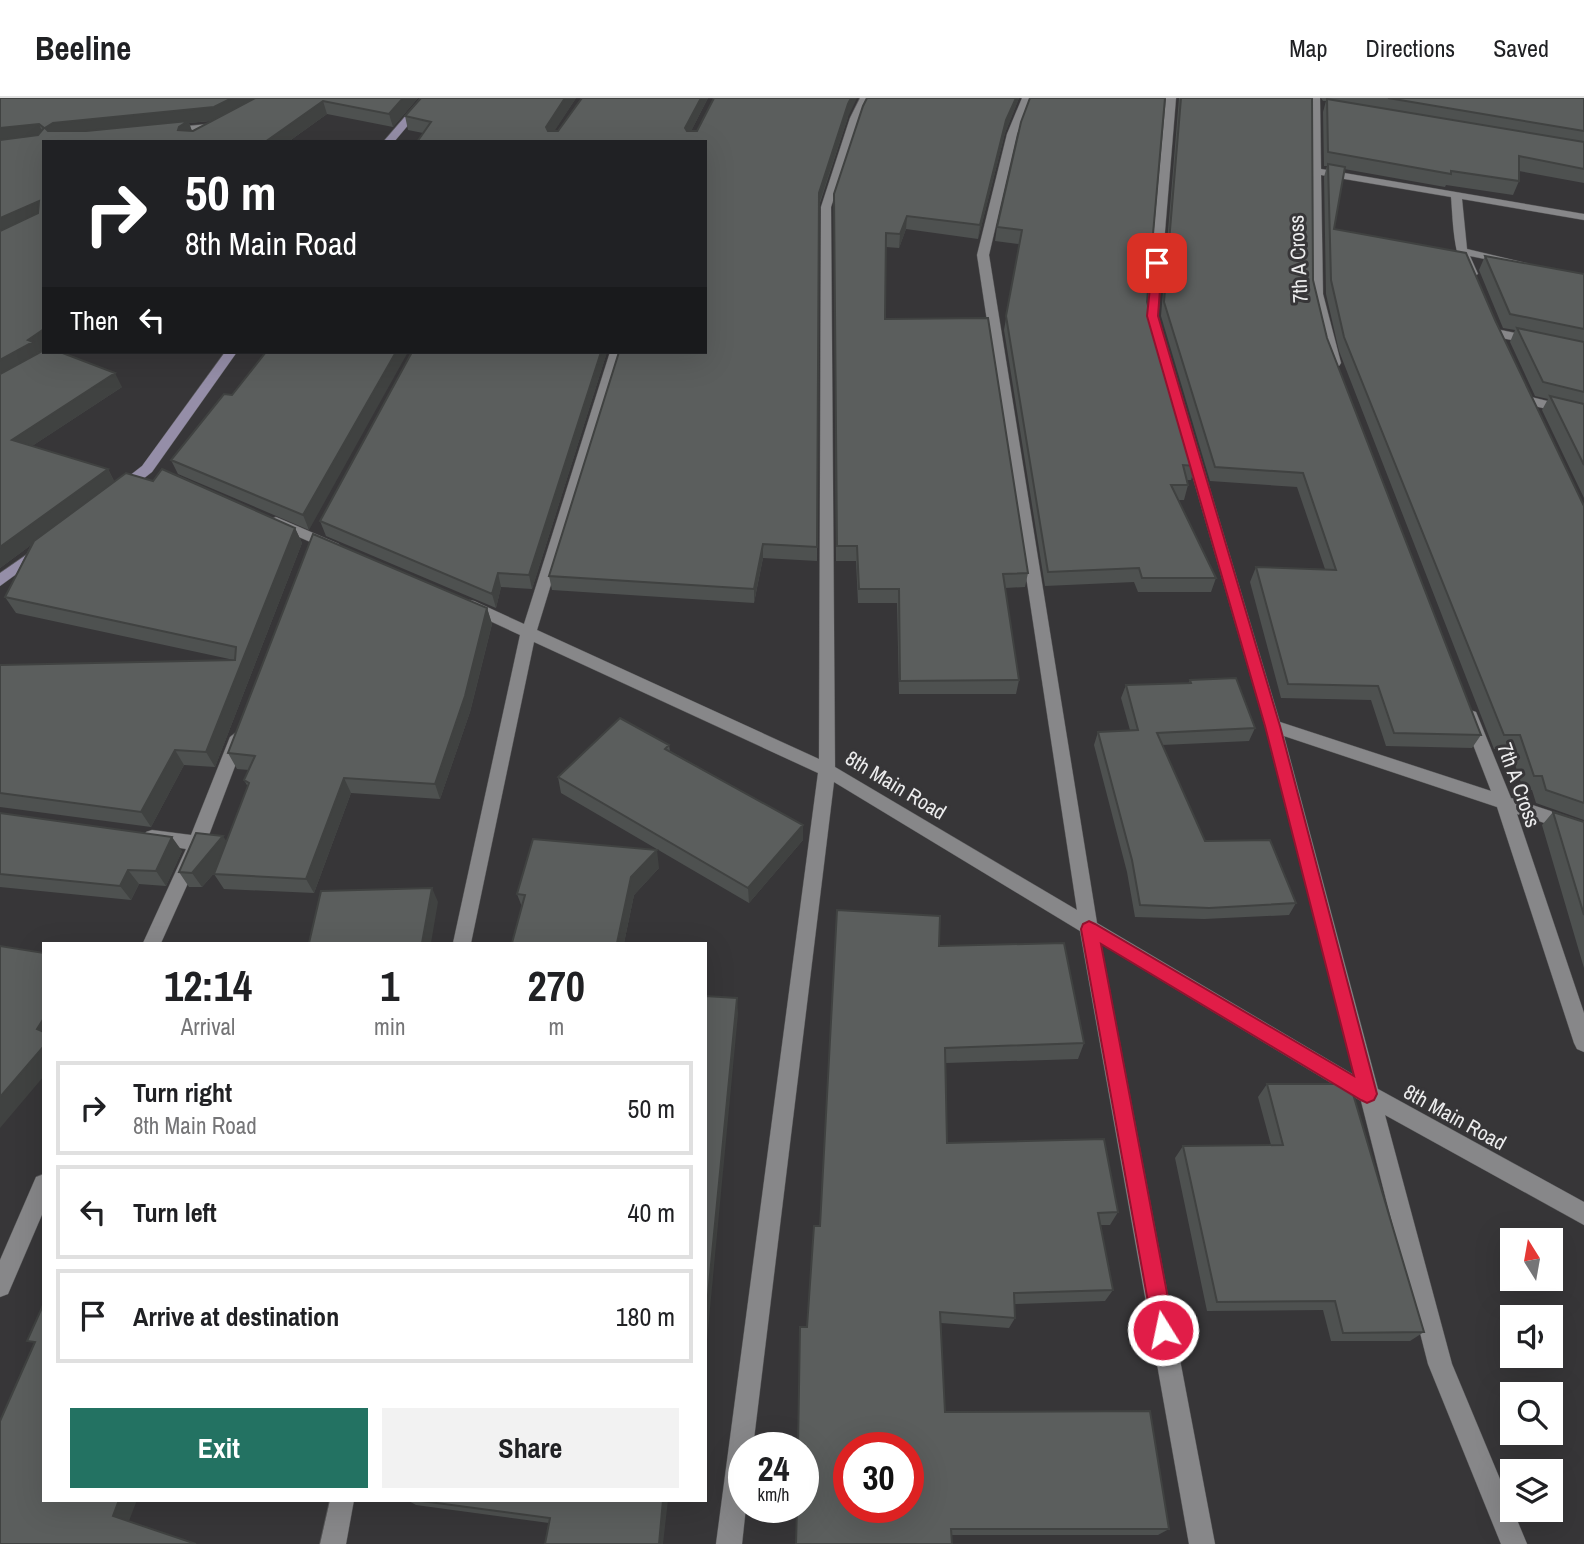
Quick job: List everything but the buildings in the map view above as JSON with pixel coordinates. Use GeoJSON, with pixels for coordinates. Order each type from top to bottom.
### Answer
{"type":"FeatureCollection","features":[{"type":"Feature","properties":{"kind":"main road"},"geometry":{"type":"LineString","coordinates":[[390,140],[426,98]]}},
{"type":"Feature","properties":{"kind":"main road"},"geometry":{"type":"LineString","coordinates":[[105,501],[153,472],[230,354]]}},
{"type":"Feature","properties":{"kind":"main road"},"geometry":{"type":"LineString","coordinates":[[0,581],[52,541]]}},
{"type":"Feature","properties":{"kind":"street"},"geometry":{"type":"LineString","coordinates":[[729,1544],[827,770],[827,207],[855,118],[865,98]]}},
{"type":"Feature","properties":{"kind":"street"},"geometry":{"type":"LineString","coordinates":[[1027,98],[1012,134],[983,254],[1089,929],[1202,1544]]}},
{"type":"Feature","properties":{"kind":"street"},"geometry":{"type":"LineString","coordinates":[[1171,98],[1152,316],[1273,726],[1367,1094],[1440,1364],[1514,1544]]}},
{"type":"Feature","properties":{"kind":"street"},"geometry":{"type":"LineString","coordinates":[[1315,102],[1329,108]]}},
{"type":"Feature","properties":{"kind":"street","name":"7th A Cross"},"geometry":{"type":"LineString","coordinates":[[1315,102],[1317,294],[1330,352],[1340,378]]}},
{"type":"Feature","properties":{"kind":"street"},"geometry":{"type":"LineString","coordinates":[[194,140],[230,120]]}},
{"type":"Feature","properties":{"kind":"street"},"geometry":{"type":"LineString","coordinates":[[153,132],[219,126]]}},
{"type":"Feature","properties":{"kind":"street"},"geometry":{"type":"LineString","coordinates":[[1315,170],[1584,217]]}},
{"type":"Feature","properties":{"kind":"street"},"geometry":{"type":"LineString","coordinates":[[1456,195],[1462,251],[1477,286]]}},
{"type":"Feature","properties":{"kind":"street"},"geometry":{"type":"LineString","coordinates":[[1462,251],[1543,268]]}},
{"type":"Feature","properties":{"kind":"street"},"geometry":{"type":"LineString","coordinates":[[1496,332],[1584,351]]}},
{"type":"Feature","properties":{"kind":"street"},"geometry":{"type":"LineString","coordinates":[[462,942],[529,631],[615,354]]}},
{"type":"Feature","properties":{"kind":"street"},"geometry":{"type":"LineString","coordinates":[[1528,401],[1584,414]]}},
{"type":"Feature","properties":{"kind":"street"},"geometry":{"type":"LineString","coordinates":[[263,517],[352,554]]}},
{"type":"Feature","properties":{"kind":"street","name":"8th Main Road"},"geometry":{"type":"LineString","coordinates":[[453,598],[827,770],[1367,1094],[1584,1214]]}},
{"type":"Feature","properties":{"kind":"street","name":"7th A Cross"},"geometry":{"type":"LineString","coordinates":[[1464,699],[1504,802],[1584,1043]]}},
{"type":"Feature","properties":{"kind":"street"},"geometry":{"type":"LineString","coordinates":[[152,942],[197,843],[246,716]]}},
{"type":"Feature","properties":{"kind":"street"},"geometry":{"type":"LineString","coordinates":[[1273,726],[1584,829]]}},
{"type":"Feature","properties":{"kind":"street"},"geometry":{"type":"LineString","coordinates":[[129,834],[197,843]]}},
{"type":"Feature","properties":{"kind":"street"},"geometry":{"type":"LineString","coordinates":[[0,1286],[8,1244],[42,1187]]}},
{"type":"Feature","properties":{"kind":"street"},"geometry":{"type":"LineString","coordinates":[[332,1544],[342,1502]]}},
{"type":"Feature","properties":{"kind":"route"},"geometry":{"type":"LineString","coordinates":[[1157,263],[1152,316],[1273,726],[1367,1094],[1089,929],[1163,1330]]}}]}
